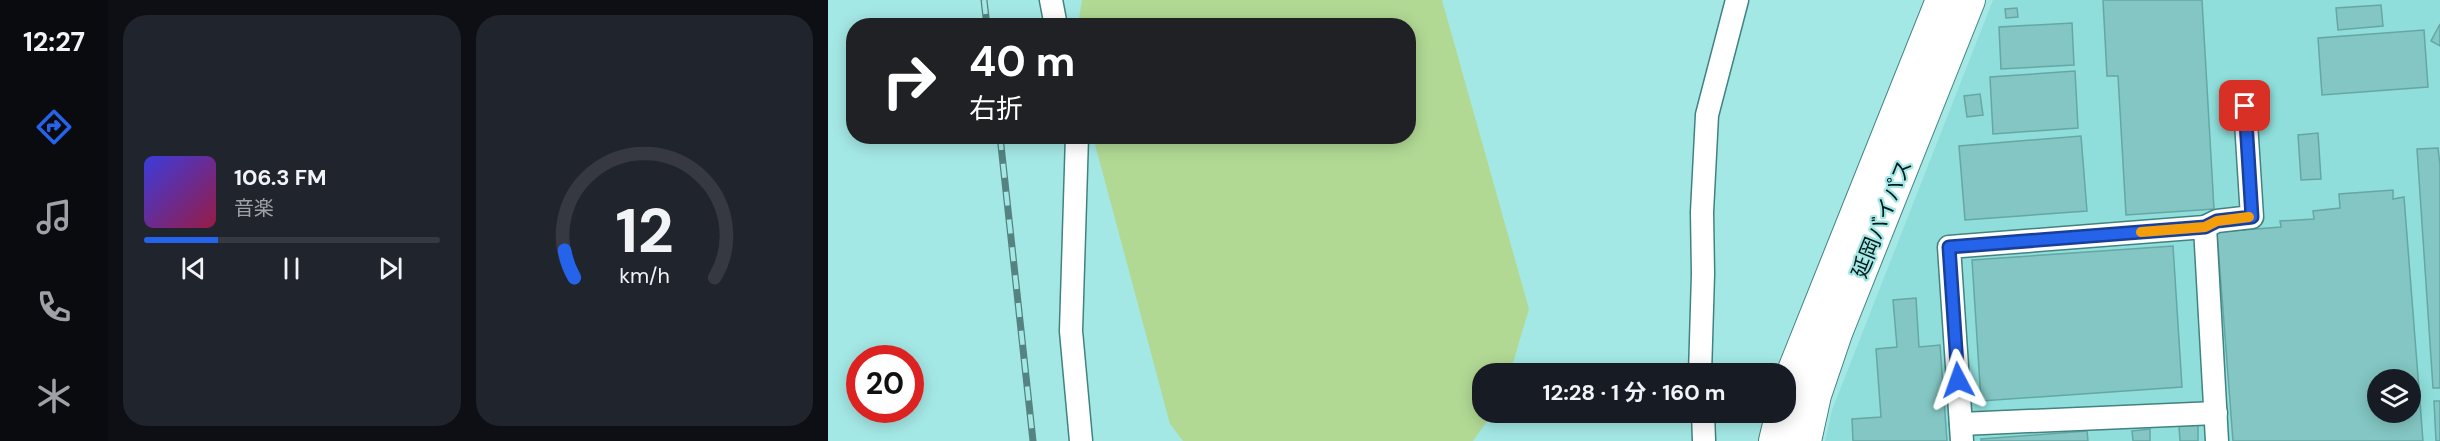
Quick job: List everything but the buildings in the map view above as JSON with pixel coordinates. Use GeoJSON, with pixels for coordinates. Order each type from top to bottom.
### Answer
{"type":"FeatureCollection","features":[{"type":"Feature","properties":{"kind":"highway","name":"延岡バイパス"},"geometry":{"type":"LineString","coordinates":[[1796,364],[1942,0]]}},
{"type":"Feature","properties":{"kind":"highway","name":"延岡バイパス"},"geometry":{"type":"LineString","coordinates":[[1805,441],[1815,395],[1836,333],[1969,0]]}},
{"type":"Feature","properties":{"kind":"highway"},"geometry":{"type":"LineString","coordinates":[[1775,441],[1779,423]]}},
{"type":"Feature","properties":{"kind":"street"},"geometry":{"type":"LineString","coordinates":[[1051,0],[1054,18]]}},
{"type":"Feature","properties":{"kind":"street"},"geometry":{"type":"LineString","coordinates":[[1700,363],[1702,212],[1707,115],[1737,0]]}},
{"type":"Feature","properties":{"kind":"street"},"geometry":{"type":"LineString","coordinates":[[2216,413],[1962,433],[1949,247],[2205,227],[2217,221],[2252,217],[2245,106]]}},
{"type":"Feature","properties":{"kind":"street"},"geometry":{"type":"LineString","coordinates":[[1077,144],[1071,331],[1081,441]]}},
{"type":"Feature","properties":{"kind":"street"},"geometry":{"type":"LineString","coordinates":[[2205,227],[2217,441]]}},
{"type":"Feature","properties":{"kind":"street"},"geometry":{"type":"LineString","coordinates":[[1703,423],[1704,441]]}},
{"type":"Feature","properties":{"kind":"shaded area"},"geometry":{"type":"Polygon","coordinates":[[[1993,0],[2440,0],[2440,441],[1825,441],[1832,410],[1993,0]]]}},
{"type":"Feature","properties":{"kind":"green space"},"geometry":{"type":"Polygon","coordinates":[[[1082,0],[1442,0],[1529,309],[1513,363],[1472,363],[1472,423],[1486,423],[1473,441],[1183,441],[1170,424],[1095,144],[1416,144],[1416,18],[1079,18],[1082,0]]]}},
{"type":"Feature","properties":{"kind":"railway"},"geometry":{"type":"LineString","coordinates":[[984,0],[986,18]]}},
{"type":"Feature","properties":{"kind":"railway"},"geometry":{"type":"LineString","coordinates":[[1001,144],[1033,441]]}},
{"type":"Feature","properties":{"kind":"slow traffic"},"geometry":{"type":"LineString","coordinates":[[2141,232],[2205,227],[2217,221],[2249,217]]}},
{"type":"Feature","properties":{"kind":"route"},"geometry":{"type":"LineString","coordinates":[[1958,380],[1949,247],[2205,227],[2217,221],[2252,217],[2245,106]]}}]}
